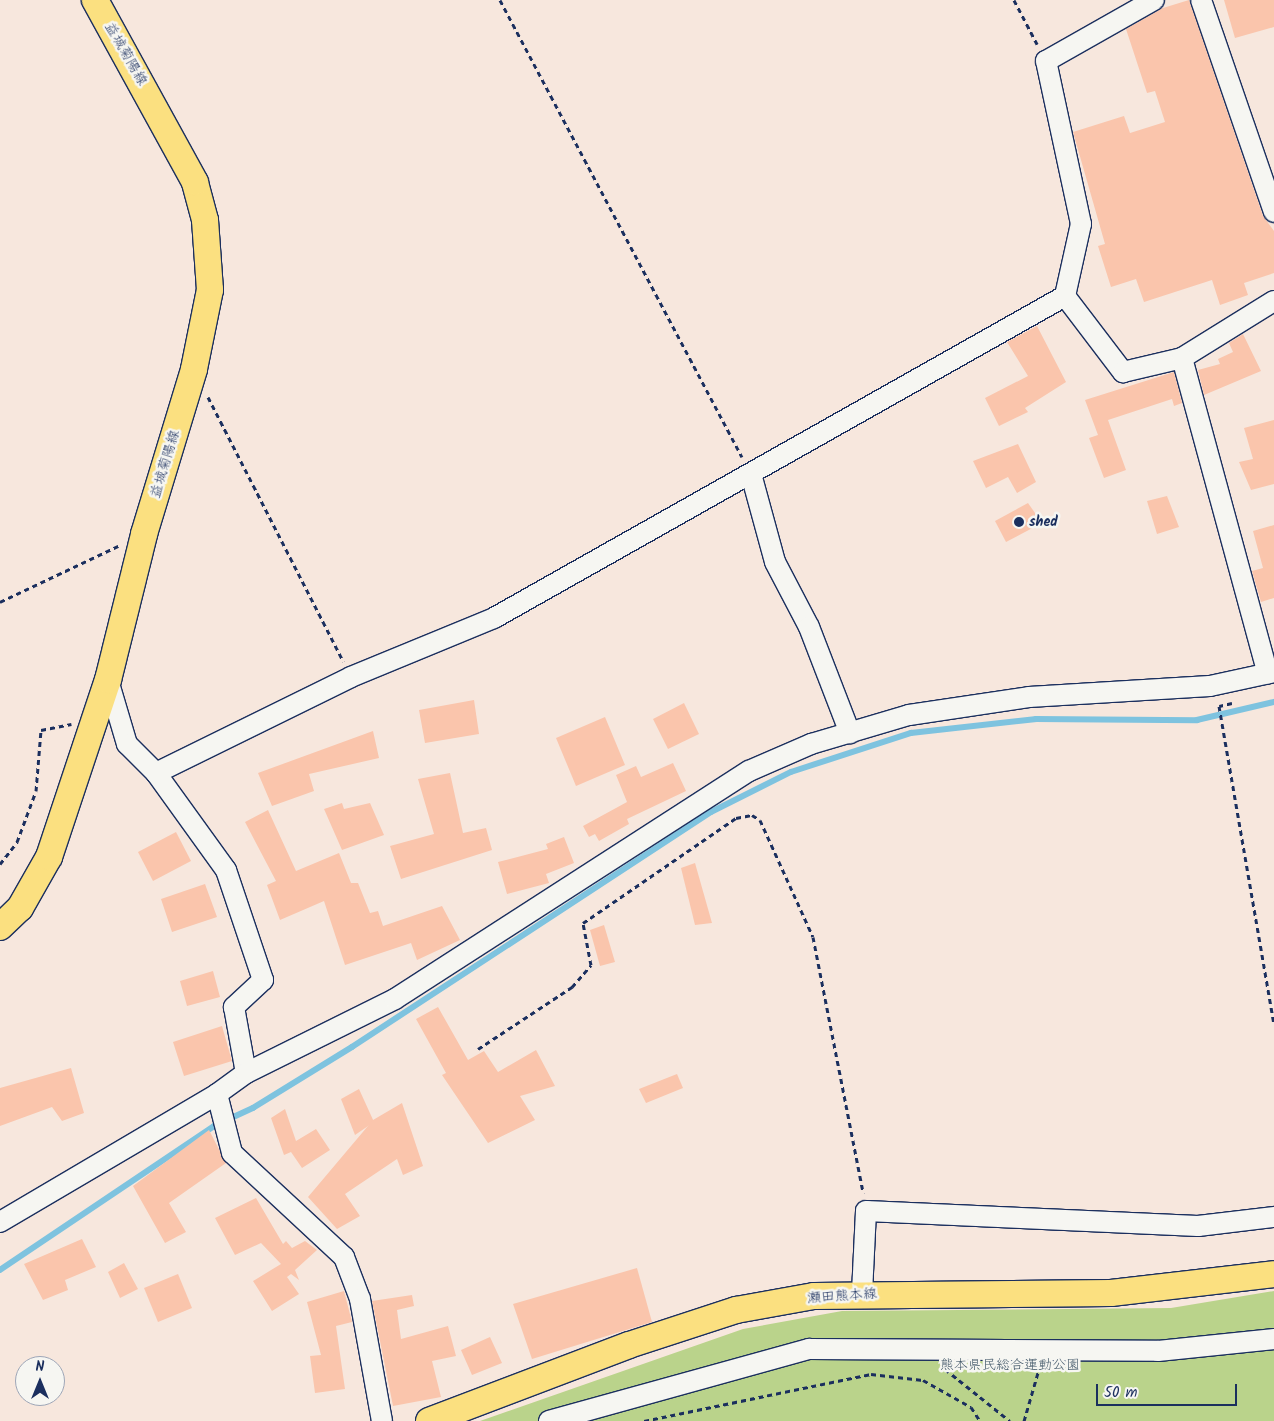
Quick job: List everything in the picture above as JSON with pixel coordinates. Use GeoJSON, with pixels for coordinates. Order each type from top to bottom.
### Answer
{"type":"FeatureCollection","features":[{"type":"Feature","properties":{"kind":"main road","name":"益城菊陽線"},"geometry":{"type":"LineString","coordinates":[[0,927],[20,908],[49,858],[92,729],[108,680],[144,534],[194,369],[210,290],[205,220],[194,182],[95,0]]}},
{"type":"Feature","properties":{"kind":"main road","name":"瀬田熊本線"},"geometry":{"type":"LineString","coordinates":[[429,1421],[736,1310],[862,1293],[1111,1293],[1274,1274]]}},
{"type":"Feature","properties":{"kind":"street"},"geometry":{"type":"LineString","coordinates":[[156,773],[351,677],[494,618],[1065,296],[1081,224],[1046,60],[1154,0]]}},
{"type":"Feature","properties":{"kind":"street"},"geometry":{"type":"LineString","coordinates":[[1201,0],[1274,212]]}},
{"type":"Feature","properties":{"kind":"street"},"geometry":{"type":"LineString","coordinates":[[1065,296],[1123,372],[1182,358],[1274,302]]}},
{"type":"Feature","properties":{"kind":"street"},"geometry":{"type":"LineString","coordinates":[[0,1222],[217,1094],[246,1072],[395,999],[749,771],[850,733],[909,715],[1029,697],[1210,686],[1271,673],[1182,358]]}},
{"type":"Feature","properties":{"kind":"street"},"geometry":{"type":"LineString","coordinates":[[751,474],[775,562],[809,627],[850,733]]}},
{"type":"Feature","properties":{"kind":"street"},"geometry":{"type":"LineString","coordinates":[[108,680],[127,744],[156,773],[226,870],[263,980],[234,1007],[246,1072]]}},
{"type":"Feature","properties":{"kind":"street"},"geometry":{"type":"LineString","coordinates":[[217,1094],[232,1153],[344,1257],[360,1298],[382,1421]]}},
{"type":"Feature","properties":{"kind":"street"},"geometry":{"type":"LineString","coordinates":[[862,1293],[866,1211],[1198,1226],[1274,1217]]}},
{"type":"Feature","properties":{"kind":"street"},"geometry":{"type":"LineString","coordinates":[[549,1421],[809,1349],[1158,1352],[1274,1339]]}},
{"type":"Feature","properties":{"kind":"path"},"geometry":{"type":"LineString","coordinates":[[500,0],[751,474]]}},
{"type":"Feature","properties":{"kind":"path"},"geometry":{"type":"LineString","coordinates":[[1014,0],[1046,60]]}},
{"type":"Feature","properties":{"kind":"path"},"geometry":{"type":"LineString","coordinates":[[194,369],[351,677]]}},
{"type":"Feature","properties":{"kind":"path"},"geometry":{"type":"LineString","coordinates":[[0,602],[144,534]]}},
{"type":"Feature","properties":{"kind":"path"},"geometry":{"type":"LineString","coordinates":[[1237,702],[1220,706],[1274,1024]]}},
{"type":"Feature","properties":{"kind":"path"},"geometry":{"type":"LineString","coordinates":[[0,864],[17,842],[36,790],[41,730],[68,724],[92,729]]}},
{"type":"Feature","properties":{"kind":"path"},"geometry":{"type":"LineString","coordinates":[[478,1049],[572,987],[591,965],[584,923],[736,818],[752,815],[760,820],[813,937],[866,1211]]}},
{"type":"Feature","properties":{"kind":"path"},"geometry":{"type":"LineString","coordinates":[[921,1350],[1010,1421]]}},
{"type":"Feature","properties":{"kind":"path"},"geometry":{"type":"LineString","coordinates":[[1024,1421],[1044,1352]]}},
{"type":"Feature","properties":{"kind":"path"},"geometry":{"type":"LineString","coordinates":[[644,1421],[871,1374],[923,1380],[970,1408],[980,1421]]}},
{"type":"Feature","properties":{"kind":"green space","name":"熊本県民総合運動公園"},"geometry":{"type":"Polygon","coordinates":[[[1274,1291],[1274,1421],[480,1421],[743,1329],[842,1311],[1171,1308],[1274,1291]]]}},
{"type":"Feature","properties":{"kind":"building"},"geometry":{"type":"Polygon","coordinates":[[[1189,0],[1263,216],[1274,231],[1274,273],[1244,283],[1248,295],[1220,305],[1212,280],[1144,302],[1136,279],[1111,287],[1098,246],[1105,244],[1073,132],[1124,116],[1130,133],[1165,122],[1155,91],[1147,93],[1126,29],[1163,8],[1189,0]]]}},
{"type":"Feature","properties":{"kind":"building"},"geometry":{"type":"Polygon","coordinates":[[[1224,0],[1274,0],[1274,27],[1235,38],[1224,0]]]}},
{"type":"Feature","properties":{"kind":"building"},"geometry":{"type":"Polygon","coordinates":[[[1037,326],[1066,382],[1025,408],[1028,412],[999,426],[985,398],[1028,376],[1007,342],[1037,326]]]}},
{"type":"Feature","properties":{"kind":"building"},"geometry":{"type":"Polygon","coordinates":[[[1243,334],[1261,371],[1204,395],[1198,370],[1220,364],[1218,359],[1233,352],[1229,343],[1243,334]]]}},
{"type":"Feature","properties":{"kind":"building"},"geometry":{"type":"Polygon","coordinates":[[[1174,372],[1182,403],[1174,406],[1172,399],[1108,420],[1126,470],[1104,478],[1089,438],[1098,435],[1085,400],[1174,372]]]}},
{"type":"Feature","properties":{"kind":"building"},"geometry":{"type":"Polygon","coordinates":[[[1274,420],[1274,484],[1251,490],[1239,462],[1253,459],[1244,428],[1274,420]]]}},
{"type":"Feature","properties":{"kind":"building"},"geometry":{"type":"Polygon","coordinates":[[[1018,444],[1036,482],[1017,493],[1008,477],[986,488],[973,461],[1018,444]]]}},
{"type":"Feature","properties":{"kind":"building"},"geometry":{"type":"Polygon","coordinates":[[[1167,496],[1179,527],[1157,534],[1147,501],[1167,496]]]}},
{"type":"Feature","properties":{"kind":"building","name":"shed"},"geometry":{"type":"Polygon","coordinates":[[[1028,503],[1042,523],[1006,542],[995,521],[1028,503]]]}},
{"type":"Feature","properties":{"kind":"building"},"geometry":{"type":"Polygon","coordinates":[[[1274,525],[1274,598],[1261,602],[1252,571],[1263,568],[1253,531],[1274,525]]]}},
{"type":"Feature","properties":{"kind":"building"},"geometry":{"type":"Polygon","coordinates":[[[474,700],[479,734],[425,743],[419,710],[474,700]]]}},
{"type":"Feature","properties":{"kind":"building"},"geometry":{"type":"Polygon","coordinates":[[[684,703],[699,734],[668,749],[653,719],[684,703]]]}},
{"type":"Feature","properties":{"kind":"building"},"geometry":{"type":"Polygon","coordinates":[[[605,717],[625,765],[576,786],[556,738],[605,717]]]}},
{"type":"Feature","properties":{"kind":"building"},"geometry":{"type":"Polygon","coordinates":[[[373,731],[379,758],[309,774],[314,791],[272,806],[258,773],[373,731]]]}},
{"type":"Feature","properties":{"kind":"building"},"geometry":{"type":"Polygon","coordinates":[[[673,763],[686,791],[627,819],[629,824],[599,841],[595,834],[589,837],[583,826],[627,802],[616,775],[636,766],[641,777],[673,763]]]}},
{"type":"Feature","properties":{"kind":"building"},"geometry":{"type":"Polygon","coordinates":[[[450,773],[463,833],[486,828],[492,850],[401,879],[390,846],[434,834],[418,779],[450,773]]]}},
{"type":"Feature","properties":{"kind":"building"},"geometry":{"type":"Polygon","coordinates":[[[342,803],[344,809],[370,803],[384,835],[342,850],[324,809],[342,803]]]}},
{"type":"Feature","properties":{"kind":"building"},"geometry":{"type":"Polygon","coordinates":[[[268,810],[296,871],[339,853],[351,883],[358,883],[370,913],[378,911],[383,926],[442,906],[460,940],[417,960],[411,943],[345,965],[324,901],[280,920],[267,885],[276,881],[245,822],[268,810]]]}},
{"type":"Feature","properties":{"kind":"building"},"geometry":{"type":"Polygon","coordinates":[[[176,832],[191,861],[153,881],[138,852],[176,832]]]}},
{"type":"Feature","properties":{"kind":"building"},"geometry":{"type":"Polygon","coordinates":[[[564,837],[574,863],[546,874],[549,883],[507,894],[498,862],[548,849],[546,844],[564,837]]]}},
{"type":"Feature","properties":{"kind":"building"},"geometry":{"type":"Polygon","coordinates":[[[695,863],[712,923],[695,925],[681,868],[695,863]]]}},
{"type":"Feature","properties":{"kind":"building"},"geometry":{"type":"Polygon","coordinates":[[[205,884],[217,917],[172,932],[161,899],[205,884]]]}},
{"type":"Feature","properties":{"kind":"building"},"geometry":{"type":"Polygon","coordinates":[[[604,925],[615,962],[600,966],[590,930],[604,925]]]}},
{"type":"Feature","properties":{"kind":"building"},"geometry":{"type":"Polygon","coordinates":[[[213,971],[220,997],[187,1006],[180,981],[213,971]]]}},
{"type":"Feature","properties":{"kind":"building"},"geometry":{"type":"Polygon","coordinates":[[[438,1007],[468,1060],[484,1051],[498,1072],[536,1050],[555,1086],[520,1096],[535,1120],[488,1143],[442,1075],[446,1073],[416,1019],[438,1007]]]}},
{"type":"Feature","properties":{"kind":"building"},"geometry":{"type":"Polygon","coordinates":[[[222,1026],[232,1061],[184,1076],[173,1042],[222,1026]]]}},
{"type":"Feature","properties":{"kind":"building"},"geometry":{"type":"Polygon","coordinates":[[[71,1068],[84,1113],[62,1121],[52,1107],[0,1126],[0,1088],[71,1068]]]}},
{"type":"Feature","properties":{"kind":"building"},"geometry":{"type":"Polygon","coordinates":[[[677,1074],[683,1088],[646,1103],[639,1089],[677,1074]]]}},
{"type":"Feature","properties":{"kind":"building"},"geometry":{"type":"Polygon","coordinates":[[[359,1089],[374,1122],[355,1135],[341,1099],[359,1089]]]}},
{"type":"Feature","properties":{"kind":"building"},"geometry":{"type":"Polygon","coordinates":[[[402,1103],[423,1166],[403,1175],[397,1159],[345,1194],[360,1216],[337,1229],[308,1197],[373,1120],[402,1103]]]}},
{"type":"Feature","properties":{"kind":"building"},"geometry":{"type":"Polygon","coordinates":[[[285,1109],[296,1141],[316,1129],[330,1150],[302,1168],[291,1152],[284,1155],[271,1118],[285,1109]]]}},
{"type":"Feature","properties":{"kind":"building"},"geometry":{"type":"Polygon","coordinates":[[[209,1130],[226,1163],[169,1203],[186,1232],[165,1243],[133,1186],[209,1130]]]}},
{"type":"Feature","properties":{"kind":"building"},"geometry":{"type":"Polygon","coordinates":[[[256,1198],[283,1244],[286,1241],[292,1248],[305,1241],[317,1250],[295,1270],[299,1280],[291,1274],[287,1277],[299,1294],[272,1311],[253,1281],[281,1264],[261,1243],[235,1255],[215,1218],[256,1198]]]}},
{"type":"Feature","properties":{"kind":"building"},"geometry":{"type":"Polygon","coordinates":[[[82,1239],[96,1267],[65,1280],[68,1290],[43,1300],[24,1264],[82,1239]]]}},
{"type":"Feature","properties":{"kind":"building"},"geometry":{"type":"Polygon","coordinates":[[[124,1263],[138,1289],[120,1298],[108,1272],[124,1263]]]}},
{"type":"Feature","properties":{"kind":"building"},"geometry":{"type":"Polygon","coordinates":[[[637,1268],[652,1322],[532,1359],[513,1304],[637,1268]]]}},
{"type":"Feature","properties":{"kind":"building"},"geometry":{"type":"Polygon","coordinates":[[[178,1274],[192,1308],[158,1322],[144,1288],[178,1274]]]}},
{"type":"Feature","properties":{"kind":"building"},"geometry":{"type":"Polygon","coordinates":[[[344,1291],[352,1322],[336,1326],[345,1389],[315,1393],[310,1356],[321,1355],[307,1302],[344,1291]]]}},
{"type":"Feature","properties":{"kind":"building"},"geometry":{"type":"Polygon","coordinates":[[[412,1295],[414,1306],[397,1310],[401,1339],[448,1326],[456,1356],[432,1361],[441,1397],[393,1406],[372,1301],[412,1295]]]}},
{"type":"Feature","properties":{"kind":"building"},"geometry":{"type":"Polygon","coordinates":[[[490,1337],[502,1363],[472,1375],[461,1350],[490,1337]]]}},
{"type":"Feature","properties":{"kind":"waterway"},"geometry":{"type":"LineString","coordinates":[[0,1270],[214,1126],[253,1108],[352,1047],[711,812],[791,772],[911,733],[1036,719],[1197,720],[1274,702]]}},
{"type":"Feature","properties":{"kind":"place","name":"shed"},"geometry":{"type":"Point","coordinates":[1019,522]}}]}
